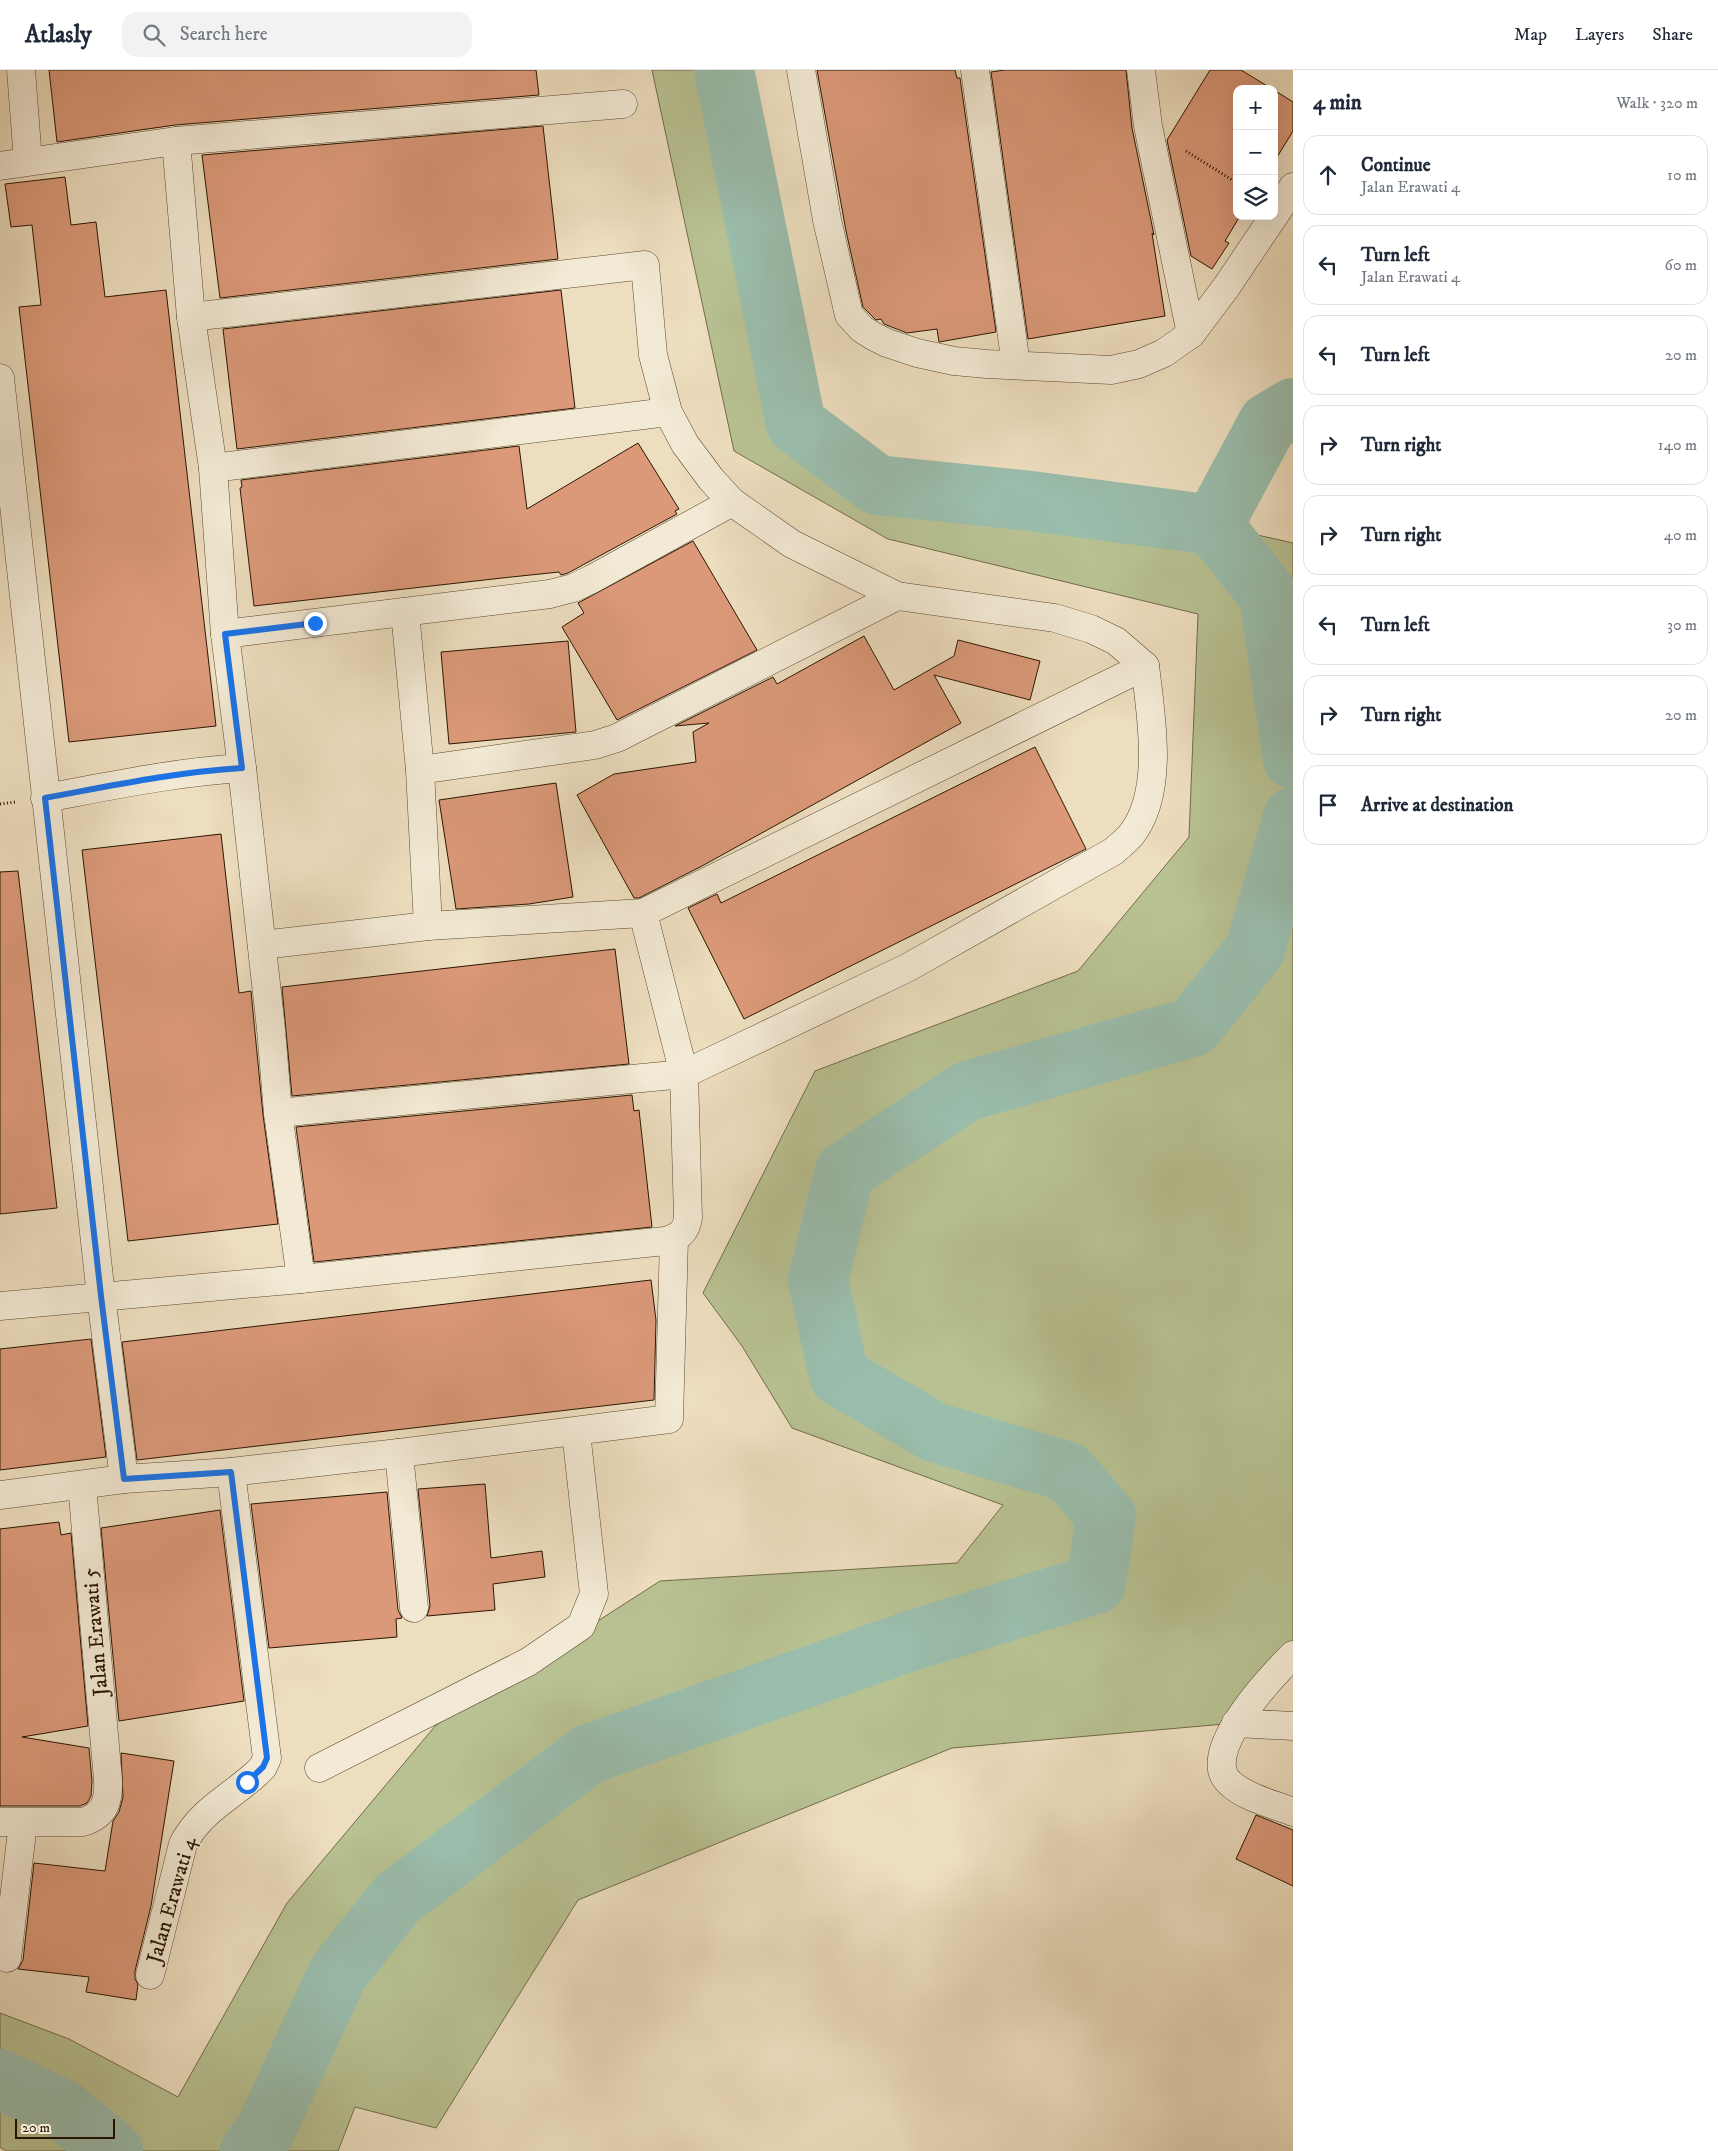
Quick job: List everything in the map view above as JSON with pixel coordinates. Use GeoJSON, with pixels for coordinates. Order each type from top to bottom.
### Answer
{"type":"FeatureCollection","features":[{"type":"Feature","properties":{"kind":"street"},"geometry":{"type":"LineString","coordinates":[[21,70],[28,162]]}},
{"type":"Feature","properties":{"kind":"street"},"geometry":{"type":"LineString","coordinates":[[801,70],[827,220],[849,315],[862,330],[887,343],[917,353],[954,361],[1111,370],[1139,364],[1164,353],[1191,334],[1227,286],[1271,220]]}},
{"type":"Feature","properties":{"kind":"street"},"geometry":{"type":"LineString","coordinates":[[975,70],[1016,365]]}},
{"type":"Feature","properties":{"kind":"street"},"geometry":{"type":"LineString","coordinates":[[1141,70],[1148,126],[1191,334]]}},
{"type":"Feature","properties":{"kind":"street"},"geometry":{"type":"LineString","coordinates":[[0,166],[176,141],[623,104]]}},
{"type":"Feature","properties":{"kind":"street"},"geometry":{"type":"LineString","coordinates":[[176,141],[191,318],[213,468],[225,634],[262,945],[278,1113],[301,1279]]}},
{"type":"Feature","properties":{"kind":"street"},"geometry":{"type":"LineString","coordinates":[[1278,210],[1293,187]]}},
{"type":"Feature","properties":{"kind":"street"},"geometry":{"type":"LineString","coordinates":[[191,318],[645,265],[653,355],[668,412],[686,444],[732,502],[792,544],[897,596],[1064,621],[1091,629],[1116,641],[1145,666],[1152,740],[1152,769],[1148,798],[1141,818],[1131,835],[1114,851],[907,968],[684,1074],[278,1113]]}},
{"type":"Feature","properties":{"kind":"street"},"geometry":{"type":"LineString","coordinates":[[0,378],[101,1296],[124,1479]]}},
{"type":"Feature","properties":{"kind":"street"},"geometry":{"type":"LineString","coordinates":[[213,468],[668,412]]}},
{"type":"Feature","properties":{"kind":"street"},"geometry":{"type":"LineString","coordinates":[[225,634],[550,594],[573,588],[732,502]]}},
{"type":"Feature","properties":{"kind":"street"},"geometry":{"type":"LineString","coordinates":[[420,770],[595,745],[617,738],[897,596]]}},
{"type":"Feature","properties":{"kind":"street"},"geometry":{"type":"LineString","coordinates":[[405,612],[420,770],[428,926]]}},
{"type":"Feature","properties":{"kind":"street"},"geometry":{"type":"LineString","coordinates":[[262,945],[428,926],[643,913],[1145,666]]}},
{"type":"Feature","properties":{"kind":"street"},"geometry":{"type":"LineString","coordinates":[[45,798],[134,781],[217,769],[242,768]]}},
{"type":"Feature","properties":{"kind":"street"},"geometry":{"type":"LineString","coordinates":[[0,1306],[301,1279],[674,1239],[682,1234],[687,1226],[688,1218],[684,1074],[643,913]]}},
{"type":"Feature","properties":{"kind":"street"},"geometry":{"type":"LineString","coordinates":[[0,1495],[124,1479],[231,1472],[576,1432],[669,1419],[674,1239]]}},
{"type":"Feature","properties":{"kind":"street"},"geometry":{"type":"LineString","coordinates":[[319,1768],[528,1662],[581,1626],[594,1594],[576,1432]]}},
{"type":"Feature","properties":{"kind":"street"},"geometry":{"type":"LineString","coordinates":[[398,1453],[414,1608]]}},
{"type":"Feature","properties":{"kind":"street","name":"Jalan Erawati 4"},"geometry":{"type":"LineString","coordinates":[[150,1975],[183,1844],[192,1827],[205,1814],[258,1773],[267,1758],[231,1472]]}},
{"type":"Feature","properties":{"kind":"street","name":"Jalan Erawati 5"},"geometry":{"type":"LineString","coordinates":[[12,1823],[83,1822],[93,1819],[102,1812],[107,1803],[108,1780],[82,1485]]}},
{"type":"Feature","properties":{"kind":"street"},"geometry":{"type":"LineString","coordinates":[[1293,1655],[1270,1678],[1236,1722],[1225,1748],[1221,1767],[1229,1783],[1242,1792],[1293,1812]]}},
{"type":"Feature","properties":{"kind":"street"},"geometry":{"type":"LineString","coordinates":[[1236,1722],[1293,1726]]}},
{"type":"Feature","properties":{"kind":"street"},"geometry":{"type":"LineString","coordinates":[[7,1958],[12,1823]]}},
{"type":"Feature","properties":{"kind":"path"},"geometry":{"type":"LineString","coordinates":[[1148,126],[1233,181]]}},
{"type":"Feature","properties":{"kind":"green space"},"geometry":{"type":"Polygon","coordinates":[[[652,70],[723,70],[796,424],[877,485],[1033,492],[1213,525],[1293,543],[1293,1655],[1236,1723],[952,1748],[578,1900],[436,2128],[355,2107],[338,2151],[6,2151],[0,2147],[0,2013],[69,2039],[178,2097],[287,1903],[436,1725],[660,1581],[957,1563],[1003,1505],[792,1428],[742,1346],[703,1293],[815,1071],[1078,971],[1189,837],[1198,614],[888,539],[734,451],[652,70]]]}},
{"type":"Feature","properties":{"kind":"building"},"geometry":{"type":"Polygon","coordinates":[[[49,70],[536,70],[539,95],[175,125],[57,142],[49,70]]]}},
{"type":"Feature","properties":{"kind":"building"},"geometry":{"type":"Polygon","coordinates":[[[817,70],[955,70],[957,78],[960,78],[996,332],[939,342],[937,329],[907,333],[884,324],[881,319],[876,320],[863,307],[846,231],[817,70]]]}},
{"type":"Feature","properties":{"kind":"building"},"geometry":{"type":"Polygon","coordinates":[[[1005,70],[1126,70],[1132,128],[1154,235],[1152,233],[1165,316],[1028,339],[991,72],[1005,70]]]}},
{"type":"Feature","properties":{"kind":"building"},"geometry":{"type":"Polygon","coordinates":[[[1210,70],[1241,70],[1265,85],[1233,85],[1233,220],[1238,220],[1225,241],[1229,243],[1212,269],[1191,256],[1167,140],[1210,70]]]}},
{"type":"Feature","properties":{"kind":"building"},"geometry":{"type":"Polygon","coordinates":[[[1278,93],[1293,102],[1293,131],[1278,155],[1278,93]]]}},
{"type":"Feature","properties":{"kind":"building"},"geometry":{"type":"Polygon","coordinates":[[[543,126],[558,259],[220,298],[202,155],[543,126]]]}},
{"type":"Feature","properties":{"kind":"building"},"geometry":{"type":"Polygon","coordinates":[[[65,177],[71,225],[96,222],[105,297],[166,290],[216,726],[69,742],[19,307],[41,305],[32,225],[11,227],[5,184],[65,177]]]}},
{"type":"Feature","properties":{"kind":"building"},"geometry":{"type":"Polygon","coordinates":[[[561,290],[575,408],[237,449],[223,329],[561,290]]]}},
{"type":"Feature","properties":{"kind":"building"},"geometry":{"type":"Polygon","coordinates":[[[638,443],[679,509],[675,511],[677,514],[568,573],[561,575],[559,572],[254,606],[240,488],[242,487],[241,480],[519,446],[527,509],[638,443]]]}},
{"type":"Feature","properties":{"kind":"building"},"geometry":{"type":"Polygon","coordinates":[[[693,541],[757,650],[617,720],[562,627],[584,613],[578,603],[693,541]]]}},
{"type":"Feature","properties":{"kind":"building"},"geometry":{"type":"Polygon","coordinates":[[[864,636],[894,690],[954,656],[958,640],[1040,661],[1030,700],[934,675],[961,723],[702,866],[639,898],[634,898],[577,795],[614,774],[696,762],[693,732],[709,723],[675,726],[773,677],[777,684],[864,636]]]}},
{"type":"Feature","properties":{"kind":"building"},"geometry":{"type":"Polygon","coordinates":[[[568,641],[576,732],[449,744],[441,652],[568,641]]]}},
{"type":"Feature","properties":{"kind":"building"},"geometry":{"type":"Polygon","coordinates":[[[1035,747],[1086,849],[744,1019],[688,908],[717,894],[721,903],[1035,747]]]}},
{"type":"Feature","properties":{"kind":"building"},"geometry":{"type":"Polygon","coordinates":[[[556,783],[573,897],[529,904],[456,909],[439,800],[556,783]]]}},
{"type":"Feature","properties":{"kind":"building"},"geometry":{"type":"Polygon","coordinates":[[[221,834],[239,993],[251,991],[263,1115],[278,1224],[128,1241],[82,850],[221,834]]]}},
{"type":"Feature","properties":{"kind":"building"},"geometry":{"type":"Polygon","coordinates":[[[18,871],[57,1208],[0,1214],[0,872],[18,871]]]}},
{"type":"Feature","properties":{"kind":"building"},"geometry":{"type":"Polygon","coordinates":[[[615,949],[629,1064],[292,1096],[282,987],[615,949]]]}},
{"type":"Feature","properties":{"kind":"building"},"geometry":{"type":"Polygon","coordinates":[[[632,1095],[634,1111],[639,1110],[652,1227],[314,1262],[296,1127],[632,1095]]]}},
{"type":"Feature","properties":{"kind":"building"},"geometry":{"type":"Polygon","coordinates":[[[651,1280],[656,1320],[654,1400],[137,1460],[122,1342],[651,1280]]]}},
{"type":"Feature","properties":{"kind":"building"},"geometry":{"type":"Polygon","coordinates":[[[91,1339],[106,1457],[0,1470],[0,1349],[91,1339]]]}},
{"type":"Feature","properties":{"kind":"building"},"geometry":{"type":"Polygon","coordinates":[[[485,1484],[491,1558],[542,1551],[545,1577],[493,1584],[495,1610],[427,1616],[430,1606],[418,1489],[485,1484]]]}},
{"type":"Feature","properties":{"kind":"building"},"geometry":{"type":"Polygon","coordinates":[[[387,1492],[398,1610],[402,1618],[396,1619],[397,1637],[269,1648],[251,1504],[387,1492]]]}},
{"type":"Feature","properties":{"kind":"building"},"geometry":{"type":"Polygon","coordinates":[[[220,1510],[244,1701],[119,1721],[101,1528],[220,1510]]]}},
{"type":"Feature","properties":{"kind":"building"},"geometry":{"type":"Polygon","coordinates":[[[59,1522],[61,1535],[71,1533],[88,1726],[22,1737],[89,1748],[92,1781],[91,1796],[87,1803],[80,1806],[0,1806],[0,1529],[59,1522]]]}},
{"type":"Feature","properties":{"kind":"building"},"geometry":{"type":"Polygon","coordinates":[[[121,1753],[174,1761],[151,1906],[135,1971],[135,1979],[138,1984],[136,2000],[86,1992],[89,1977],[18,1969],[23,1960],[34,1863],[105,1871],[113,1821],[119,1812],[123,1797],[121,1753]]]}},
{"type":"Feature","properties":{"kind":"building"},"geometry":{"type":"Polygon","coordinates":[[[1256,1815],[1293,1830],[1293,1886],[1236,1859],[1256,1815]]]}},
{"type":"Feature","properties":{"kind":"waterway"},"geometry":{"type":"LineString","coordinates":[[724,70],[796,424],[877,485],[1031,501],[1213,525]]}},
{"type":"Feature","properties":{"kind":"waterway"},"geometry":{"type":"LineString","coordinates":[[1293,408],[1268,423],[1213,525],[1269,596],[1293,759]]}},
{"type":"Feature","properties":{"kind":"waterway"},"geometry":{"type":"LineString","coordinates":[[250,2151],[265,2131],[338,1973],[397,1899],[589,1754],[913,1640],[1096,1584],[1106,1516],[1068,1472],[934,1432],[839,1376],[818,1280],[845,1171],[967,1091],[1193,1027],[1255,950],[1293,817]]}},
{"type":"Feature","properties":{"kind":"waterway"},"geometry":{"type":"LineString","coordinates":[[0,2079],[65,2111],[113,2151]]}},
{"type":"Feature","properties":{"kind":"route"},"geometry":{"type":"LineString","coordinates":[[247,1782],[258,1773],[267,1758],[231,1472],[124,1479],[101,1296],[45,798],[134,781],[217,769],[242,768],[225,634],[315,623]]}}]}
